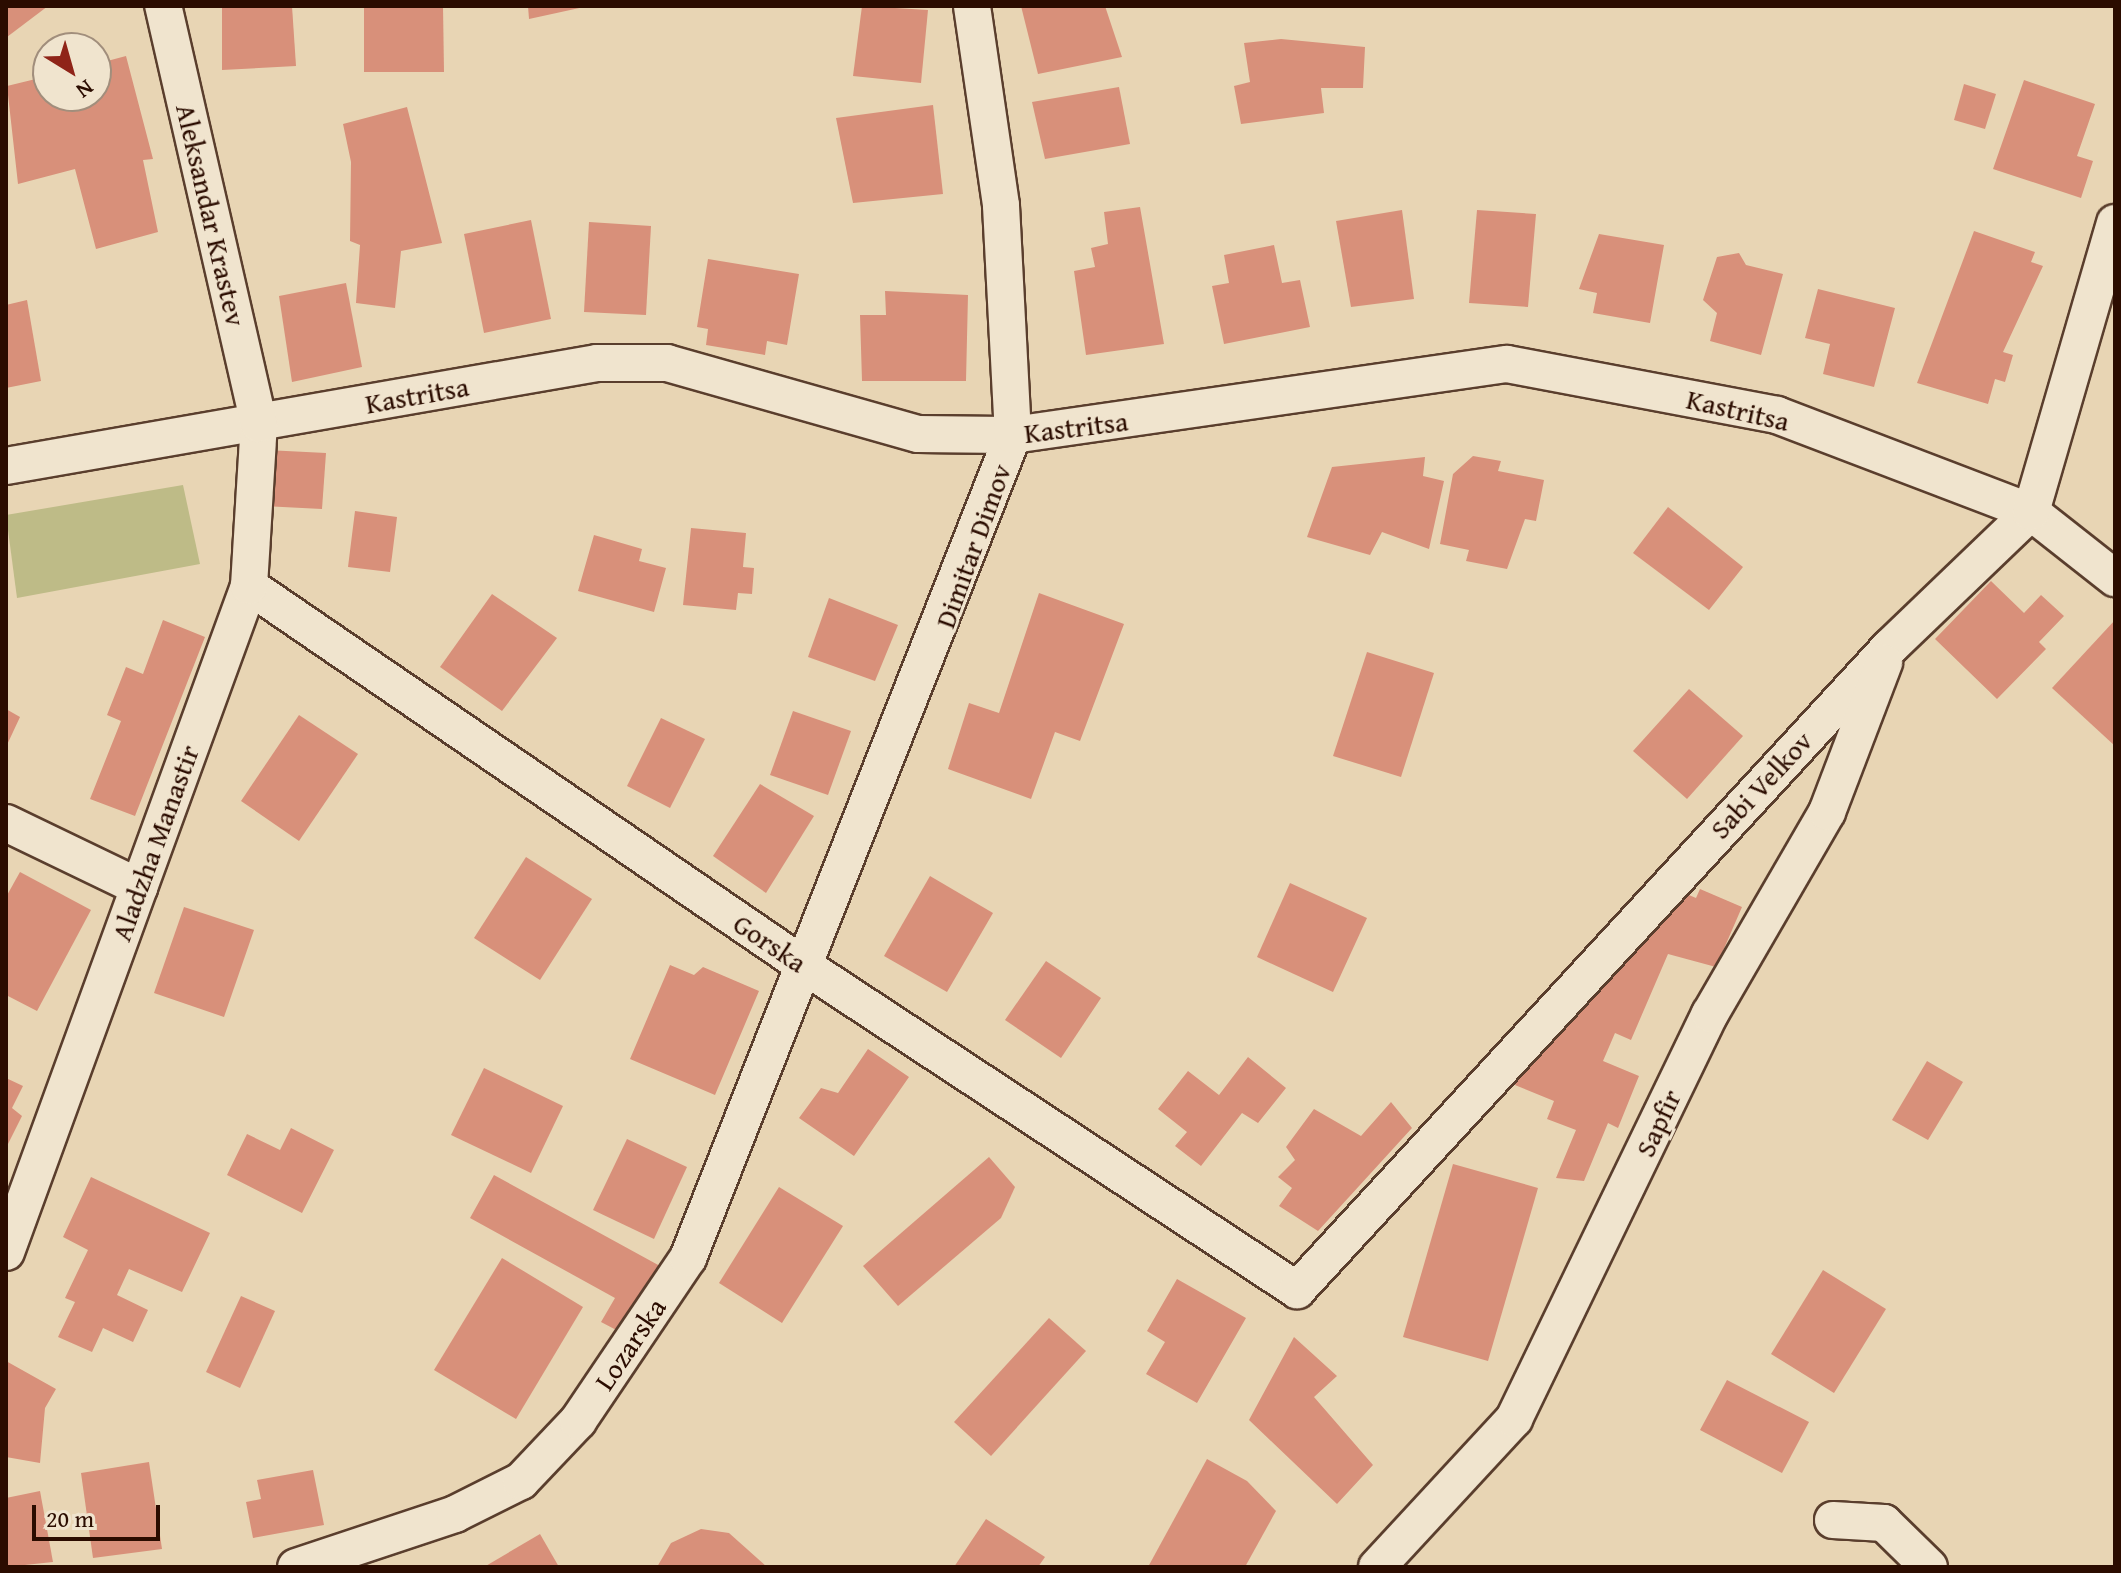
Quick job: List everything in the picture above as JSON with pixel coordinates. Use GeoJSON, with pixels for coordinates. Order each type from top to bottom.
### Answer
{"type":"FeatureCollection","features":[{"type":"Feature","properties":{"kind":"street","name":"Aleksandar Krastev"},"geometry":{"type":"LineString","coordinates":[[163,6],[259,424]]}},
{"type":"Feature","properties":{"kind":"street","name":"Dimitar Dimov"},"geometry":{"type":"LineString","coordinates":[[806,967],[1013,435],[1001,205],[972,6]]}},
{"type":"Feature","properties":{"kind":"street"},"geometry":{"type":"LineString","coordinates":[[2031,512],[2115,223]]}},
{"type":"Feature","properties":{"kind":"street","name":"Kastritsa"},"geometry":{"type":"LineString","coordinates":[[6,466],[597,363],[667,363],[918,434],[1013,435],[1507,364],[1777,415],[2031,512],[2115,578]]}},
{"type":"Feature","properties":{"kind":"street","name":"Aladzha Manastir"},"geometry":{"type":"LineString","coordinates":[[6,1252],[249,586],[259,424]]}},
{"type":"Feature","properties":{"kind":"street","name":"Sabi Velkov"},"geometry":{"type":"LineString","coordinates":[[1297,1290],[1890,647],[2031,512]]}},
{"type":"Feature","properties":{"kind":"street","name":"Gorska"},"geometry":{"type":"LineString","coordinates":[[249,586],[806,967],[1297,1290]]}},
{"type":"Feature","properties":{"kind":"street","name":"Sapfir"},"geometry":{"type":"LineString","coordinates":[[1377,1567],[1514,1419],[1710,1014],[1827,812],[1890,647]]}},
{"type":"Feature","properties":{"kind":"street"},"geometry":{"type":"LineString","coordinates":[[6,823],[139,887]]}},
{"type":"Feature","properties":{"kind":"street","name":"Lozarska"},"geometry":{"type":"LineString","coordinates":[[300,1567],[455,1514],[521,1481],[578,1421],[688,1258],[806,967]]}},
{"type":"Feature","properties":{"kind":"street"},"geometry":{"type":"LineString","coordinates":[[1833,1520],[1884,1523],[1929,1567]]}},
{"type":"Feature","properties":{"kind":"shaded area"},"geometry":{"type":"Polygon","coordinates":[[[183,485],[200,564],[17,598],[6,515],[183,485]]]}},
{"type":"Feature","properties":{"kind":"building"},"geometry":{"type":"Polygon","coordinates":[[[6,6],[48,6],[7,37],[6,6]]]}},
{"type":"Feature","properties":{"kind":"building"},"geometry":{"type":"Polygon","coordinates":[[[222,6],[292,6],[296,66],[222,70],[222,6]]]}},
{"type":"Feature","properties":{"kind":"building"},"geometry":{"type":"Polygon","coordinates":[[[364,6],[443,6],[444,72],[364,72],[364,6]]]}},
{"type":"Feature","properties":{"kind":"building"},"geometry":{"type":"Polygon","coordinates":[[[528,6],[584,6],[584,7],[529,19],[528,6]]]}},
{"type":"Feature","properties":{"kind":"building"},"geometry":{"type":"Polygon","coordinates":[[[862,6],[928,10],[921,83],[853,76],[862,6]]]}},
{"type":"Feature","properties":{"kind":"building"},"geometry":{"type":"Polygon","coordinates":[[[1021,6],[1105,6],[1122,57],[1038,74],[1021,6]]]}},
{"type":"Feature","properties":{"kind":"building"},"geometry":{"type":"Polygon","coordinates":[[[1281,39],[1365,47],[1363,88],[1321,88],[1324,113],[1241,124],[1234,86],[1250,82],[1244,43],[1281,39]]]}},
{"type":"Feature","properties":{"kind":"building"},"geometry":{"type":"Polygon","coordinates":[[[126,56],[153,159],[143,160],[158,232],[96,249],[75,169],[18,184],[7,86],[32,80],[32,112],[112,112],[112,60],[126,56]]]}},
{"type":"Feature","properties":{"kind":"building"},"geometry":{"type":"Polygon","coordinates":[[[2024,80],[2095,104],[2077,156],[2093,161],[2081,198],[1993,169],[2024,80]]]}},
{"type":"Feature","properties":{"kind":"building"},"geometry":{"type":"Polygon","coordinates":[[[1964,84],[1996,94],[1985,129],[1954,120],[1964,84]]]}},
{"type":"Feature","properties":{"kind":"building"},"geometry":{"type":"Polygon","coordinates":[[[1119,87],[1130,144],[1045,159],[1032,102],[1119,87]]]}},
{"type":"Feature","properties":{"kind":"building"},"geometry":{"type":"Polygon","coordinates":[[[933,105],[943,194],[853,203],[836,118],[933,105]]]}},
{"type":"Feature","properties":{"kind":"building"},"geometry":{"type":"Polygon","coordinates":[[[407,107],[442,243],[401,251],[395,308],[356,303],[360,245],[350,241],[351,162],[343,124],[407,107]]]}},
{"type":"Feature","properties":{"kind":"building"},"geometry":{"type":"Polygon","coordinates":[[[1140,207],[1164,344],[1086,355],[1074,271],[1095,267],[1091,248],[1108,244],[1104,212],[1140,207]]]}},
{"type":"Feature","properties":{"kind":"building"},"geometry":{"type":"Polygon","coordinates":[[[1402,210],[1414,299],[1351,307],[1336,221],[1402,210]]]}},
{"type":"Feature","properties":{"kind":"building"},"geometry":{"type":"Polygon","coordinates":[[[1477,210],[1536,214],[1528,307],[1469,303],[1477,210]]]}},
{"type":"Feature","properties":{"kind":"building"},"geometry":{"type":"Polygon","coordinates":[[[531,220],[551,319],[484,333],[464,234],[531,220]]]}},
{"type":"Feature","properties":{"kind":"building"},"geometry":{"type":"Polygon","coordinates":[[[589,222],[651,226],[646,315],[584,312],[589,222]]]}},
{"type":"Feature","properties":{"kind":"building"},"geometry":{"type":"Polygon","coordinates":[[[1974,231],[2035,252],[2031,262],[2043,266],[2003,352],[2013,355],[2005,382],[1995,379],[1988,404],[1917,383],[1974,231]]]}},
{"type":"Feature","properties":{"kind":"building"},"geometry":{"type":"Polygon","coordinates":[[[1599,234],[1664,245],[1650,323],[1593,313],[1597,293],[1579,289],[1599,234]]]}},
{"type":"Feature","properties":{"kind":"building"},"geometry":{"type":"Polygon","coordinates":[[[1274,245],[1282,283],[1300,280],[1310,327],[1224,344],[1212,286],[1229,283],[1224,255],[1274,245]]]}},
{"type":"Feature","properties":{"kind":"building"},"geometry":{"type":"Polygon","coordinates":[[[1739,253],[1746,265],[1783,274],[1761,355],[1710,341],[1717,313],[1703,300],[1717,257],[1739,253]]]}},
{"type":"Feature","properties":{"kind":"building"},"geometry":{"type":"Polygon","coordinates":[[[708,259],[799,274],[787,345],[767,341],[765,355],[706,345],[708,329],[697,327],[708,259]]]}},
{"type":"Feature","properties":{"kind":"building"},"geometry":{"type":"Polygon","coordinates":[[[346,283],[362,367],[292,382],[279,296],[346,283]]]}},
{"type":"Feature","properties":{"kind":"building"},"geometry":{"type":"Polygon","coordinates":[[[1818,289],[1895,308],[1874,387],[1823,374],[1830,344],[1805,338],[1818,289]]]}},
{"type":"Feature","properties":{"kind":"building"},"geometry":{"type":"Polygon","coordinates":[[[885,291],[968,295],[966,381],[862,381],[860,315],[886,315],[885,291]]]}},
{"type":"Feature","properties":{"kind":"building"},"geometry":{"type":"Polygon","coordinates":[[[27,300],[41,381],[6,388],[6,305],[27,300]]]}},
{"type":"Feature","properties":{"kind":"building"},"geometry":{"type":"Polygon","coordinates":[[[266,450],[326,453],[322,509],[263,506],[266,450]]]}},
{"type":"Feature","properties":{"kind":"building"},"geometry":{"type":"Polygon","coordinates":[[[1473,456],[1501,461],[1498,471],[1544,480],[1536,521],[1525,519],[1507,569],[1466,561],[1469,550],[1440,544],[1453,474],[1473,456]]]}},
{"type":"Feature","properties":{"kind":"building"},"geometry":{"type":"Polygon","coordinates":[[[1425,457],[1423,476],[1444,481],[1429,549],[1382,532],[1370,555],[1307,537],[1332,467],[1425,457]]]}},
{"type":"Feature","properties":{"kind":"building"},"geometry":{"type":"Polygon","coordinates":[[[1668,507],[1743,567],[1709,610],[1633,553],[1668,507]]]}},
{"type":"Feature","properties":{"kind":"building"},"geometry":{"type":"Polygon","coordinates":[[[355,511],[397,517],[390,572],[348,567],[355,511]]]}},
{"type":"Feature","properties":{"kind":"building"},"geometry":{"type":"Polygon","coordinates":[[[691,528],[746,533],[743,567],[754,568],[752,594],[738,593],[736,610],[683,605],[691,528]]]}},
{"type":"Feature","properties":{"kind":"building"},"geometry":{"type":"Polygon","coordinates":[[[594,535],[642,549],[639,561],[666,568],[654,612],[578,591],[594,535]]]}},
{"type":"Feature","properties":{"kind":"building"},"geometry":{"type":"Polygon","coordinates":[[[1991,581],[2024,613],[2041,595],[2064,616],[2039,642],[2046,649],[1997,699],[1935,639],[1991,581]]]}},
{"type":"Feature","properties":{"kind":"building"},"geometry":{"type":"Polygon","coordinates":[[[1039,593],[1124,624],[1080,741],[1055,732],[1031,799],[948,769],[969,703],[999,713],[1039,593]]]}},
{"type":"Feature","properties":{"kind":"building"},"geometry":{"type":"Polygon","coordinates":[[[492,594],[557,638],[502,711],[440,667],[492,594]]]}},
{"type":"Feature","properties":{"kind":"building"},"geometry":{"type":"Polygon","coordinates":[[[829,598],[898,625],[875,681],[808,657],[829,598]]]}},
{"type":"Feature","properties":{"kind":"building"},"geometry":{"type":"Polygon","coordinates":[[[163,620],[205,637],[135,816],[90,799],[121,721],[107,715],[126,667],[143,674],[163,620]]]}},
{"type":"Feature","properties":{"kind":"building"},"geometry":{"type":"Polygon","coordinates":[[[2115,620],[2115,746],[2052,688],[2115,620]]]}},
{"type":"Feature","properties":{"kind":"building"},"geometry":{"type":"Polygon","coordinates":[[[1367,652],[1434,673],[1401,777],[1333,756],[1367,652]]]}},
{"type":"Feature","properties":{"kind":"building"},"geometry":{"type":"Polygon","coordinates":[[[1689,689],[1743,736],[1687,799],[1633,751],[1689,689]]]}},
{"type":"Feature","properties":{"kind":"building"},"geometry":{"type":"Polygon","coordinates":[[[6,709],[20,717],[6,747],[6,709]]]}},
{"type":"Feature","properties":{"kind":"building"},"geometry":{"type":"Polygon","coordinates":[[[793,711],[851,731],[828,795],[770,775],[793,711]]]}},
{"type":"Feature","properties":{"kind":"building"},"geometry":{"type":"Polygon","coordinates":[[[299,715],[358,754],[299,841],[241,801],[299,715]]]}},
{"type":"Feature","properties":{"kind":"building"},"geometry":{"type":"Polygon","coordinates":[[[661,718],[705,739],[670,808],[627,786],[661,718]]]}},
{"type":"Feature","properties":{"kind":"building"},"geometry":{"type":"Polygon","coordinates":[[[760,784],[814,816],[766,893],[713,856],[760,784]]]}},
{"type":"Feature","properties":{"kind":"building"},"geometry":{"type":"Polygon","coordinates":[[[526,857],[592,899],[540,980],[474,938],[526,857]]]}},
{"type":"Feature","properties":{"kind":"building"},"geometry":{"type":"Polygon","coordinates":[[[20,872],[91,910],[37,1011],[6,995],[6,897],[20,872]]]}},
{"type":"Feature","properties":{"kind":"building"},"geometry":{"type":"Polygon","coordinates":[[[930,876],[993,913],[947,992],[884,956],[930,876]]]}},
{"type":"Feature","properties":{"kind":"building"},"geometry":{"type":"Polygon","coordinates":[[[1290,883],[1367,918],[1333,992],[1257,957],[1290,883]]]}},
{"type":"Feature","properties":{"kind":"building"},"geometry":{"type":"Polygon","coordinates":[[[1700,889],[1742,907],[1716,967],[1668,954],[1631,1040],[1615,1033],[1603,1061],[1639,1076],[1618,1128],[1608,1123],[1584,1181],[1556,1178],[1576,1130],[1547,1119],[1554,1101],[1515,1085],[1524,1063],[1534,1064],[1549,1030],[1597,979],[1605,983],[1677,890],[1696,898],[1700,889]]]}},
{"type":"Feature","properties":{"kind":"building"},"geometry":{"type":"Polygon","coordinates":[[[184,907],[254,930],[224,1017],[154,993],[184,907]]]}},
{"type":"Feature","properties":{"kind":"building"},"geometry":{"type":"Polygon","coordinates":[[[1046,961],[1101,998],[1061,1058],[1005,1020],[1046,961]]]}},
{"type":"Feature","properties":{"kind":"building"},"geometry":{"type":"Polygon","coordinates":[[[670,965],[694,975],[703,967],[759,991],[715,1095],[630,1059],[670,965]]]}},
{"type":"Feature","properties":{"kind":"building"},"geometry":{"type":"Polygon","coordinates":[[[868,1049],[909,1077],[854,1156],[799,1118],[821,1088],[838,1093],[868,1049]]]}},
{"type":"Feature","properties":{"kind":"building"},"geometry":{"type":"Polygon","coordinates":[[[1248,1057],[1286,1088],[1258,1123],[1242,1113],[1201,1166],[1175,1146],[1187,1132],[1158,1109],[1188,1071],[1219,1095],[1248,1057]]]}},
{"type":"Feature","properties":{"kind":"building"},"geometry":{"type":"Polygon","coordinates":[[[1927,1061],[1963,1082],[1928,1140],[1892,1120],[1927,1061]]]}},
{"type":"Feature","properties":{"kind":"building"},"geometry":{"type":"Polygon","coordinates":[[[484,1068],[563,1106],[531,1173],[451,1135],[484,1068]]]}},
{"type":"Feature","properties":{"kind":"building"},"geometry":{"type":"Polygon","coordinates":[[[6,1078],[23,1086],[12,1108],[22,1116],[6,1148],[6,1078]]]}},
{"type":"Feature","properties":{"kind":"building"},"geometry":{"type":"Polygon","coordinates":[[[1391,1102],[1412,1128],[1318,1231],[1279,1206],[1292,1188],[1278,1177],[1295,1160],[1286,1147],[1314,1109],[1361,1136],[1391,1102]]]}},
{"type":"Feature","properties":{"kind":"building"},"geometry":{"type":"Polygon","coordinates":[[[291,1128],[334,1150],[302,1213],[227,1175],[247,1134],[280,1150],[291,1128]]]}},
{"type":"Feature","properties":{"kind":"building"},"geometry":{"type":"Polygon","coordinates":[[[627,1139],[687,1167],[654,1239],[593,1210],[627,1139]]]}},
{"type":"Feature","properties":{"kind":"building"},"geometry":{"type":"Polygon","coordinates":[[[989,1157],[1015,1187],[1001,1218],[898,1306],[863,1266],[989,1157]]]}},
{"type":"Feature","properties":{"kind":"building"},"geometry":{"type":"Polygon","coordinates":[[[1453,1164],[1538,1188],[1488,1361],[1403,1337],[1453,1164]]]}},
{"type":"Feature","properties":{"kind":"building"},"geometry":{"type":"Polygon","coordinates":[[[494,1175],[660,1266],[622,1333],[601,1322],[615,1298],[470,1218],[494,1175]]]}},
{"type":"Feature","properties":{"kind":"building"},"geometry":{"type":"Polygon","coordinates":[[[91,1177],[210,1233],[182,1292],[129,1269],[117,1295],[148,1310],[133,1342],[103,1328],[92,1352],[58,1337],[75,1302],[65,1298],[88,1250],[63,1237],[91,1177]]]}},
{"type":"Feature","properties":{"kind":"building"},"geometry":{"type":"Polygon","coordinates":[[[779,1187],[843,1226],[782,1323],[719,1283],[779,1187]]]}},
{"type":"Feature","properties":{"kind":"building"},"geometry":{"type":"Polygon","coordinates":[[[502,1258],[583,1307],[516,1419],[434,1370],[502,1258]]]}},
{"type":"Feature","properties":{"kind":"building"},"geometry":{"type":"Polygon","coordinates":[[[1823,1270],[1886,1309],[1834,1393],[1771,1354],[1823,1270]]]}},
{"type":"Feature","properties":{"kind":"building"},"geometry":{"type":"Polygon","coordinates":[[[1177,1279],[1246,1318],[1197,1403],[1146,1374],[1165,1342],[1147,1331],[1177,1279]]]}},
{"type":"Feature","properties":{"kind":"building"},"geometry":{"type":"Polygon","coordinates":[[[241,1296],[275,1311],[240,1388],[206,1372],[241,1296]]]}},
{"type":"Feature","properties":{"kind":"building"},"geometry":{"type":"Polygon","coordinates":[[[1049,1318],[1086,1351],[991,1456],[954,1422],[1049,1318]]]}},
{"type":"Feature","properties":{"kind":"building"},"geometry":{"type":"Polygon","coordinates":[[[1294,1337],[1337,1376],[1314,1397],[1373,1465],[1337,1504],[1249,1420],[1294,1337]]]}},
{"type":"Feature","properties":{"kind":"building"},"geometry":{"type":"Polygon","coordinates":[[[6,1361],[56,1389],[45,1408],[40,1463],[6,1457],[6,1361]]]}},
{"type":"Feature","properties":{"kind":"building"},"geometry":{"type":"Polygon","coordinates":[[[1727,1380],[1809,1422],[1782,1473],[1700,1430],[1727,1380]]]}},
{"type":"Feature","properties":{"kind":"building"},"geometry":{"type":"Polygon","coordinates":[[[1207,1459],[1247,1481],[1276,1511],[1245,1567],[1148,1567],[1207,1459]]]}},
{"type":"Feature","properties":{"kind":"building"},"geometry":{"type":"Polygon","coordinates":[[[149,1462],[162,1549],[93,1558],[81,1473],[149,1462]]]}},
{"type":"Feature","properties":{"kind":"building"},"geometry":{"type":"Polygon","coordinates":[[[313,1470],[324,1525],[253,1538],[246,1502],[261,1499],[257,1480],[313,1470]]]}},
{"type":"Feature","properties":{"kind":"building"},"geometry":{"type":"Polygon","coordinates":[[[40,1491],[53,1562],[6,1567],[6,1498],[40,1491]]]}},
{"type":"Feature","properties":{"kind":"building"},"geometry":{"type":"Polygon","coordinates":[[[986,1519],[1045,1557],[1038,1567],[954,1567],[986,1519]]]}},
{"type":"Feature","properties":{"kind":"building"},"geometry":{"type":"Polygon","coordinates":[[[701,1529],[729,1533],[767,1567],[657,1567],[671,1543],[701,1529]]]}},
{"type":"Feature","properties":{"kind":"building"},"geometry":{"type":"Polygon","coordinates":[[[540,1534],[559,1567],[484,1567],[540,1534]]]}}]}
